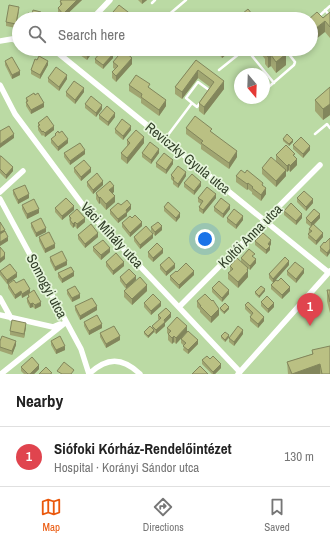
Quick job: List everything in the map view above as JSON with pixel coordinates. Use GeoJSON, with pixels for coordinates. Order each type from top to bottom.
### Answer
{"type":"FeatureCollection","features":[{"type":"Feature","properties":{"kind":"street"},"geometry":{"type":"LineString","coordinates":[[99,12],[110,0]]}},
{"type":"Feature","properties":{"kind":"street"},"geometry":{"type":"LineString","coordinates":[[0,41],[12,39]]}},
{"type":"Feature","properties":{"kind":"street","name":"Reviczky Gyula utca"},"geometry":{"type":"LineString","coordinates":[[66,56],[164,139],[329,272]]}},
{"type":"Feature","properties":{"kind":"street","name":"Váci Mihály utca"},"geometry":{"type":"LineString","coordinates":[[0,85],[15,114],[85,208],[239,373]]}},
{"type":"Feature","properties":{"kind":"street","name":"Koltói Anna utca"},"geometry":{"type":"LineString","coordinates":[[179,307],[320,165]]}},
{"type":"Feature","properties":{"kind":"street"},"geometry":{"type":"LineString","coordinates":[[0,192],[22,171]]}},
{"type":"Feature","properties":{"kind":"street","name":"Somogyi utca"},"geometry":{"type":"LineString","coordinates":[[0,199],[81,350],[89,374]]}},
{"type":"Feature","properties":{"kind":"street"},"geometry":{"type":"LineString","coordinates":[[239,373],[329,272]]}},
{"type":"Feature","properties":{"kind":"street"},"geometry":{"type":"LineString","coordinates":[[0,298],[11,318]]}},
{"type":"Feature","properties":{"kind":"street"},"geometry":{"type":"LineString","coordinates":[[0,315],[53,327],[66,322]]}},
{"type":"Feature","properties":{"kind":"street"},"geometry":{"type":"LineString","coordinates":[[1,374],[66,322]]}},
{"type":"Feature","properties":{"kind":"street"},"geometry":{"type":"LineString","coordinates":[[89,374],[98,366],[122,361],[131,366],[140,374]]}},
{"type":"Feature","properties":{"kind":"lane"},"geometry":{"type":"LineString","coordinates":[[172,12],[186,0]]}},
{"type":"Feature","properties":{"kind":"lane"},"geometry":{"type":"LineString","coordinates":[[318,16],[330,6]]}},
{"type":"Feature","properties":{"kind":"lane"},"geometry":{"type":"LineString","coordinates":[[325,10],[330,16]]}},
{"type":"Feature","properties":{"kind":"lane"},"geometry":{"type":"LineString","coordinates":[[219,70],[236,56]]}},
{"type":"Feature","properties":{"kind":"lane"},"geometry":{"type":"LineString","coordinates":[[252,56],[274,83]]}},
{"type":"Feature","properties":{"kind":"lane"},"geometry":{"type":"LineString","coordinates":[[270,86],[294,65],[295,62],[290,56]]}},
{"type":"Feature","properties":{"kind":"lane"},"geometry":{"type":"LineString","coordinates":[[201,102],[197,107],[186,98],[198,82],[209,90],[205,96]]}},
{"type":"Feature","properties":{"kind":"lane"},"geometry":{"type":"LineString","coordinates":[[164,139],[192,103]]}},
{"type":"Feature","properties":{"kind":"lane"},"geometry":{"type":"LineString","coordinates":[[315,134],[327,124],[330,128]]}},
{"type":"Feature","properties":{"kind":"building"},"geometry":{"type":"Polygon","coordinates":[[[77,0],[65,12],[61,12],[58,8],[62,4],[60,1],[77,0]]]}},
{"type":"Feature","properties":{"kind":"building"},"geometry":{"type":"Polygon","coordinates":[[[9,5],[19,7],[18,12],[12,12],[12,23],[6,22],[9,5]]]}},
{"type":"Feature","properties":{"kind":"building"},"geometry":{"type":"Polygon","coordinates":[[[119,5],[128,12],[113,12],[119,5]]]}},
{"type":"Feature","properties":{"kind":"building"},"geometry":{"type":"Polygon","coordinates":[[[330,12],[330,27],[325,21],[318,26],[318,13],[323,18],[330,12]]]}},
{"type":"Feature","properties":{"kind":"building"},"geometry":{"type":"Polygon","coordinates":[[[39,56],[48,61],[40,75],[31,70],[35,59],[37,60],[39,56]]]}},
{"type":"Feature","properties":{"kind":"building"},"geometry":{"type":"Polygon","coordinates":[[[97,56],[111,56],[103,65],[95,59],[97,56]]]}},
{"type":"Feature","properties":{"kind":"building"},"geometry":{"type":"Polygon","coordinates":[[[118,56],[130,56],[132,58],[116,76],[112,72],[118,66],[113,62],[118,56]]]}},
{"type":"Feature","properties":{"kind":"building"},"geometry":{"type":"Polygon","coordinates":[[[272,56],[284,56],[276,62],[272,56]]]}},
{"type":"Feature","properties":{"kind":"building"},"geometry":{"type":"Polygon","coordinates":[[[12,57],[20,71],[12,75],[5,61],[12,57]]]}},
{"type":"Feature","properties":{"kind":"building"},"geometry":{"type":"Polygon","coordinates":[[[196,60],[224,81],[204,107],[199,103],[214,82],[198,70],[182,92],[175,87],[196,60]]]}},
{"type":"Feature","properties":{"kind":"building"},"geometry":{"type":"Polygon","coordinates":[[[56,67],[67,75],[59,87],[48,78],[56,67]]]}},
{"type":"Feature","properties":{"kind":"building"},"geometry":{"type":"Polygon","coordinates":[[[136,75],[150,84],[148,87],[166,100],[159,110],[141,97],[142,94],[129,85],[136,75]]]}},
{"type":"Feature","properties":{"kind":"building"},"geometry":{"type":"Polygon","coordinates":[[[74,81],[84,88],[75,100],[66,92],[74,81]]]}},
{"type":"Feature","properties":{"kind":"building"},"geometry":{"type":"Polygon","coordinates":[[[330,87],[330,104],[323,109],[315,100],[330,87]]]}},
{"type":"Feature","properties":{"kind":"building"},"geometry":{"type":"Polygon","coordinates":[[[34,93],[35,95],[38,93],[44,103],[31,110],[26,102],[28,101],[26,98],[34,93]]]}},
{"type":"Feature","properties":{"kind":"building"},"geometry":{"type":"Polygon","coordinates":[[[91,96],[102,105],[96,113],[85,104],[91,96]]]}},
{"type":"Feature","properties":{"kind":"building"},"geometry":{"type":"Polygon","coordinates":[[[107,106],[115,113],[108,122],[99,115],[107,106]]]}},
{"type":"Feature","properties":{"kind":"building"},"geometry":{"type":"Polygon","coordinates":[[[47,116],[54,126],[45,133],[43,131],[42,132],[38,126],[40,125],[38,123],[47,116]]]}},
{"type":"Feature","properties":{"kind":"building"},"geometry":{"type":"Polygon","coordinates":[[[195,116],[212,129],[210,131],[237,151],[229,163],[201,143],[203,141],[186,128],[195,116]]]}},
{"type":"Feature","properties":{"kind":"building"},"geometry":{"type":"Polygon","coordinates":[[[122,119],[131,126],[123,136],[115,129],[122,119]]]}},
{"type":"Feature","properties":{"kind":"building"},"geometry":{"type":"Polygon","coordinates":[[[9,126],[14,134],[0,144],[0,131],[9,126]]]}},
{"type":"Feature","properties":{"kind":"building"},"geometry":{"type":"Polygon","coordinates":[[[136,130],[144,137],[127,158],[121,153],[130,143],[127,140],[136,130]]]}},
{"type":"Feature","properties":{"kind":"building"},"geometry":{"type":"Polygon","coordinates":[[[58,131],[59,133],[62,131],[68,139],[58,147],[51,139],[58,131]]]}},
{"type":"Feature","properties":{"kind":"building"},"geometry":{"type":"Polygon","coordinates":[[[287,134],[293,140],[289,144],[283,139],[287,134]]]}},
{"type":"Feature","properties":{"kind":"building"},"geometry":{"type":"Polygon","coordinates":[[[301,137],[310,146],[303,154],[293,145],[301,137]]]}},
{"type":"Feature","properties":{"kind":"building"},"geometry":{"type":"Polygon","coordinates":[[[150,142],[159,149],[151,160],[142,153],[150,142]]]}},
{"type":"Feature","properties":{"kind":"building"},"geometry":{"type":"Polygon","coordinates":[[[80,143],[85,150],[70,161],[64,153],[80,143]]]}},
{"type":"Feature","properties":{"kind":"building"},"geometry":{"type":"Polygon","coordinates":[[[286,145],[295,154],[293,155],[297,159],[290,166],[289,164],[287,166],[276,155],[286,145]]]}},
{"type":"Feature","properties":{"kind":"building"},"geometry":{"type":"Polygon","coordinates":[[[164,153],[173,160],[166,170],[156,163],[164,153]]]}},
{"type":"Feature","properties":{"kind":"building"},"geometry":{"type":"Polygon","coordinates":[[[0,156],[13,167],[6,175],[0,169],[0,156]]]}},
{"type":"Feature","properties":{"kind":"building"},"geometry":{"type":"Polygon","coordinates":[[[271,157],[286,170],[276,181],[262,168],[271,157]]]}},
{"type":"Feature","properties":{"kind":"building"},"geometry":{"type":"Polygon","coordinates":[[[84,160],[91,168],[81,177],[74,168],[84,160]]]}},
{"type":"Feature","properties":{"kind":"building"},"geometry":{"type":"Polygon","coordinates":[[[178,166],[186,172],[178,184],[173,180],[174,178],[171,175],[178,166]]]}},
{"type":"Feature","properties":{"kind":"building"},"geometry":{"type":"Polygon","coordinates":[[[241,170],[245,173],[247,170],[263,183],[262,185],[266,188],[261,195],[248,183],[247,184],[236,176],[241,170]]]}},
{"type":"Feature","properties":{"kind":"building"},"geometry":{"type":"Polygon","coordinates":[[[97,173],[103,181],[93,190],[87,182],[97,173]]]}},
{"type":"Feature","properties":{"kind":"building"},"geometry":{"type":"Polygon","coordinates":[[[192,174],[201,182],[194,191],[184,183],[192,174]]]}},
{"type":"Feature","properties":{"kind":"building"},"geometry":{"type":"Polygon","coordinates":[[[110,181],[114,186],[109,190],[115,196],[106,204],[96,193],[110,181]]]}},
{"type":"Feature","properties":{"kind":"building"},"geometry":{"type":"Polygon","coordinates":[[[25,185],[29,194],[18,200],[13,190],[25,185]]]}},
{"type":"Feature","properties":{"kind":"building"},"geometry":{"type":"Polygon","coordinates":[[[207,187],[216,194],[203,210],[199,207],[203,201],[198,198],[207,187]]]}},
{"type":"Feature","properties":{"kind":"building"},"geometry":{"type":"Polygon","coordinates":[[[304,191],[313,199],[306,207],[297,198],[304,191]]]}},
{"type":"Feature","properties":{"kind":"building"},"geometry":{"type":"Polygon","coordinates":[[[66,198],[74,206],[62,216],[55,208],[66,198]]]}},
{"type":"Feature","properties":{"kind":"building"},"geometry":{"type":"Polygon","coordinates":[[[221,198],[230,205],[223,214],[214,207],[221,198]]]}},
{"type":"Feature","properties":{"kind":"building"},"geometry":{"type":"Polygon","coordinates":[[[34,199],[39,209],[27,214],[22,205],[34,199]]]}},
{"type":"Feature","properties":{"kind":"building"},"geometry":{"type":"Polygon","coordinates":[[[127,200],[131,205],[126,210],[127,212],[118,219],[110,210],[118,203],[121,205],[127,200]]]}},
{"type":"Feature","properties":{"kind":"building"},"geometry":{"type":"Polygon","coordinates":[[[168,202],[180,213],[176,218],[164,207],[168,202]]]}},
{"type":"Feature","properties":{"kind":"building"},"geometry":{"type":"Polygon","coordinates":[[[291,203],[302,214],[296,221],[284,211],[291,203]]]}},
{"type":"Feature","properties":{"kind":"building"},"geometry":{"type":"Polygon","coordinates":[[[77,209],[85,218],[77,224],[75,222],[73,224],[69,216],[77,209]]]}},
{"type":"Feature","properties":{"kind":"building"},"geometry":{"type":"Polygon","coordinates":[[[234,209],[243,216],[236,225],[227,218],[234,209]]]}},
{"type":"Feature","properties":{"kind":"building"},"geometry":{"type":"Polygon","coordinates":[[[314,209],[320,214],[311,223],[306,218],[314,209]]]}},
{"type":"Feature","properties":{"kind":"building"},"geometry":{"type":"Polygon","coordinates":[[[135,215],[142,222],[130,233],[122,223],[130,216],[132,218],[135,215]]]}},
{"type":"Feature","properties":{"kind":"building"},"geometry":{"type":"Polygon","coordinates":[[[41,218],[46,228],[36,233],[31,223],[41,218]]]}},
{"type":"Feature","properties":{"kind":"building"},"geometry":{"type":"Polygon","coordinates":[[[0,222],[5,230],[0,232],[0,222]]]}},
{"type":"Feature","properties":{"kind":"building"},"geometry":{"type":"Polygon","coordinates":[[[158,222],[162,226],[155,232],[151,227],[158,222]]]}},
{"type":"Feature","properties":{"kind":"building"},"geometry":{"type":"Polygon","coordinates":[[[91,224],[98,233],[85,244],[78,235],[91,224]]]}},
{"type":"Feature","properties":{"kind":"building"},"geometry":{"type":"Polygon","coordinates":[[[313,224],[323,233],[316,241],[308,234],[312,231],[309,229],[313,224]]]}},
{"type":"Feature","properties":{"kind":"building"},"geometry":{"type":"Polygon","coordinates":[[[146,226],[153,234],[140,245],[134,237],[146,226]]]}},
{"type":"Feature","properties":{"kind":"building"},"geometry":{"type":"Polygon","coordinates":[[[5,231],[8,237],[0,242],[0,234],[5,231]]]}},
{"type":"Feature","properties":{"kind":"building"},"geometry":{"type":"Polygon","coordinates":[[[49,232],[55,244],[45,249],[39,237],[49,232]]]}},
{"type":"Feature","properties":{"kind":"building"},"geometry":{"type":"Polygon","coordinates":[[[263,233],[271,240],[268,244],[270,246],[266,250],[255,241],[263,233]]]}},
{"type":"Feature","properties":{"kind":"building"},"geometry":{"type":"Polygon","coordinates":[[[330,238],[330,249],[327,253],[320,247],[330,238]]]}},
{"type":"Feature","properties":{"kind":"building"},"geometry":{"type":"Polygon","coordinates":[[[103,240],[110,248],[101,255],[93,247],[103,240]]]}},
{"type":"Feature","properties":{"kind":"building"},"geometry":{"type":"Polygon","coordinates":[[[157,243],[163,249],[153,258],[148,252],[157,243]]]}},
{"type":"Feature","properties":{"kind":"building"},"geometry":{"type":"Polygon","coordinates":[[[0,247],[5,255],[0,259],[0,247]]]}},
{"type":"Feature","properties":{"kind":"building"},"geometry":{"type":"Polygon","coordinates":[[[249,249],[255,254],[252,256],[256,259],[250,266],[241,258],[249,249]]]}},
{"type":"Feature","properties":{"kind":"building"},"geometry":{"type":"Polygon","coordinates":[[[62,251],[67,261],[55,267],[50,257],[62,251]]]}},
{"type":"Feature","properties":{"kind":"building"},"geometry":{"type":"Polygon","coordinates":[[[116,253],[124,262],[113,271],[106,262],[116,253]]]}},
{"type":"Feature","properties":{"kind":"building"},"geometry":{"type":"Polygon","coordinates":[[[169,257],[175,264],[166,272],[160,265],[169,257]]]}},
{"type":"Feature","properties":{"kind":"building"},"geometry":{"type":"Polygon","coordinates":[[[285,257],[289,261],[273,279],[269,274],[285,257]]]}},
{"type":"Feature","properties":{"kind":"building"},"geometry":{"type":"Polygon","coordinates":[[[237,258],[248,268],[248,271],[238,282],[228,273],[233,269],[230,266],[237,258]]]}},
{"type":"Feature","properties":{"kind":"building"},"geometry":{"type":"Polygon","coordinates":[[[295,262],[304,269],[296,279],[287,271],[295,262]]]}},
{"type":"Feature","properties":{"kind":"building"},"geometry":{"type":"Polygon","coordinates":[[[186,263],[194,271],[179,285],[170,276],[176,271],[177,272],[186,263]]]}},
{"type":"Feature","properties":{"kind":"building"},"geometry":{"type":"Polygon","coordinates":[[[10,264],[17,273],[7,280],[0,271],[10,264]]]}},
{"type":"Feature","properties":{"kind":"building"},"geometry":{"type":"Polygon","coordinates":[[[71,267],[74,272],[62,279],[58,273],[71,267]]]}},
{"type":"Feature","properties":{"kind":"building"},"geometry":{"type":"Polygon","coordinates":[[[129,269],[136,276],[126,285],[120,277],[129,269]]]}},
{"type":"Feature","properties":{"kind":"building"},"geometry":{"type":"Polygon","coordinates":[[[140,277],[147,285],[132,299],[124,291],[140,277]]]}},
{"type":"Feature","properties":{"kind":"building"},"geometry":{"type":"Polygon","coordinates":[[[281,278],[290,287],[282,295],[271,285],[276,280],[278,281],[281,278]]]}},
{"type":"Feature","properties":{"kind":"building"},"geometry":{"type":"Polygon","coordinates":[[[24,279],[30,289],[22,294],[21,291],[15,295],[8,284],[14,280],[16,283],[24,279]]]}},
{"type":"Feature","properties":{"kind":"building"},"geometry":{"type":"Polygon","coordinates":[[[219,281],[229,290],[222,298],[212,288],[219,281]]]}},
{"type":"Feature","properties":{"kind":"building"},"geometry":{"type":"Polygon","coordinates":[[[75,286],[80,294],[72,298],[67,290],[75,286]]]}},
{"type":"Feature","properties":{"kind":"building"},"geometry":{"type":"Polygon","coordinates":[[[261,286],[265,289],[259,296],[255,292],[261,286]]]}},
{"type":"Feature","properties":{"kind":"building"},"geometry":{"type":"Polygon","coordinates":[[[34,290],[41,302],[35,305],[33,303],[30,304],[27,298],[29,297],[28,294],[34,290]]]}},
{"type":"Feature","properties":{"kind":"building"},"geometry":{"type":"Polygon","coordinates":[[[327,290],[330,290],[330,302],[327,290]]]}},
{"type":"Feature","properties":{"kind":"building"},"geometry":{"type":"Polygon","coordinates":[[[153,294],[161,302],[151,311],[144,303],[153,294]]]}},
{"type":"Feature","properties":{"kind":"building"},"geometry":{"type":"Polygon","coordinates":[[[205,294],[212,301],[213,300],[219,309],[211,317],[197,301],[205,294]]]}},
{"type":"Feature","properties":{"kind":"building"},"geometry":{"type":"Polygon","coordinates":[[[267,296],[274,303],[268,309],[261,302],[267,296]]]}},
{"type":"Feature","properties":{"kind":"building"},"geometry":{"type":"Polygon","coordinates":[[[92,298],[97,306],[80,316],[75,306],[92,298]]]}},
{"type":"Feature","properties":{"kind":"building"},"geometry":{"type":"Polygon","coordinates":[[[248,302],[264,317],[258,324],[250,317],[253,313],[245,305],[248,302]]]}},
{"type":"Feature","properties":{"kind":"building"},"geometry":{"type":"Polygon","coordinates":[[[225,303],[229,307],[224,312],[220,308],[225,303]]]}},
{"type":"Feature","properties":{"kind":"building"},"geometry":{"type":"Polygon","coordinates":[[[166,308],[171,313],[164,320],[165,322],[156,330],[152,326],[161,318],[158,315],[166,308]]]}},
{"type":"Feature","properties":{"kind":"building"},"geometry":{"type":"Polygon","coordinates":[[[97,315],[102,324],[89,331],[84,322],[97,315]]]}},
{"type":"Feature","properties":{"kind":"building"},"geometry":{"type":"Polygon","coordinates":[[[177,317],[187,326],[176,338],[174,336],[172,338],[168,334],[171,331],[167,328],[177,317]]]}},
{"type":"Feature","properties":{"kind":"building"},"geometry":{"type":"Polygon","coordinates":[[[12,320],[26,323],[24,334],[10,331],[12,320]]]}},
{"type":"Feature","properties":{"kind":"building"},"geometry":{"type":"Polygon","coordinates":[[[114,326],[120,336],[106,344],[100,333],[114,326]]]}},
{"type":"Feature","properties":{"kind":"building"},"geometry":{"type":"Polygon","coordinates":[[[150,326],[154,330],[148,336],[144,332],[150,326]]]}},
{"type":"Feature","properties":{"kind":"building"},"geometry":{"type":"Polygon","coordinates":[[[238,326],[243,330],[234,342],[229,338],[238,326]]]}},
{"type":"Feature","properties":{"kind":"building"},"geometry":{"type":"Polygon","coordinates":[[[188,331],[198,340],[188,350],[183,346],[186,343],[181,339],[188,331]]]}},
{"type":"Feature","properties":{"kind":"building"},"geometry":{"type":"Polygon","coordinates":[[[225,332],[229,335],[225,340],[221,336],[225,332]]]}},
{"type":"Feature","properties":{"kind":"building"},"geometry":{"type":"Polygon","coordinates":[[[2,336],[16,341],[12,351],[0,347],[2,336]]]}},
{"type":"Feature","properties":{"kind":"building"},"geometry":{"type":"Polygon","coordinates":[[[60,336],[65,346],[56,350],[51,341],[60,336]]]}},
{"type":"Feature","properties":{"kind":"building"},"geometry":{"type":"Polygon","coordinates":[[[330,346],[330,374],[322,374],[320,364],[292,374],[287,362],[313,354],[312,350],[330,346]]]}},
{"type":"Feature","properties":{"kind":"building"},"geometry":{"type":"Polygon","coordinates":[[[207,356],[210,359],[213,356],[221,364],[213,372],[202,360],[207,356]]]}},
{"type":"Feature","properties":{"kind":"building"},"geometry":{"type":"Polygon","coordinates":[[[32,357],[39,365],[30,374],[28,374],[21,367],[32,357]]]}},
{"type":"Feature","properties":{"kind":"building"},"geometry":{"type":"Polygon","coordinates":[[[64,362],[74,370],[71,374],[62,374],[57,371],[64,362]]]}},
{"type":"Feature","properties":{"kind":"building"},"geometry":{"type":"Polygon","coordinates":[[[200,366],[208,374],[192,374],[200,366]]]}},
{"type":"Feature","properties":{"kind":"building"},"geometry":{"type":"Polygon","coordinates":[[[46,367],[52,373],[39,374],[46,367]]]}},
{"type":"Feature","properties":{"kind":"place","name":"Siófoki Kórház-Rendelőintézet"},"geometry":{"type":"Point","coordinates":[310,326]}}]}
